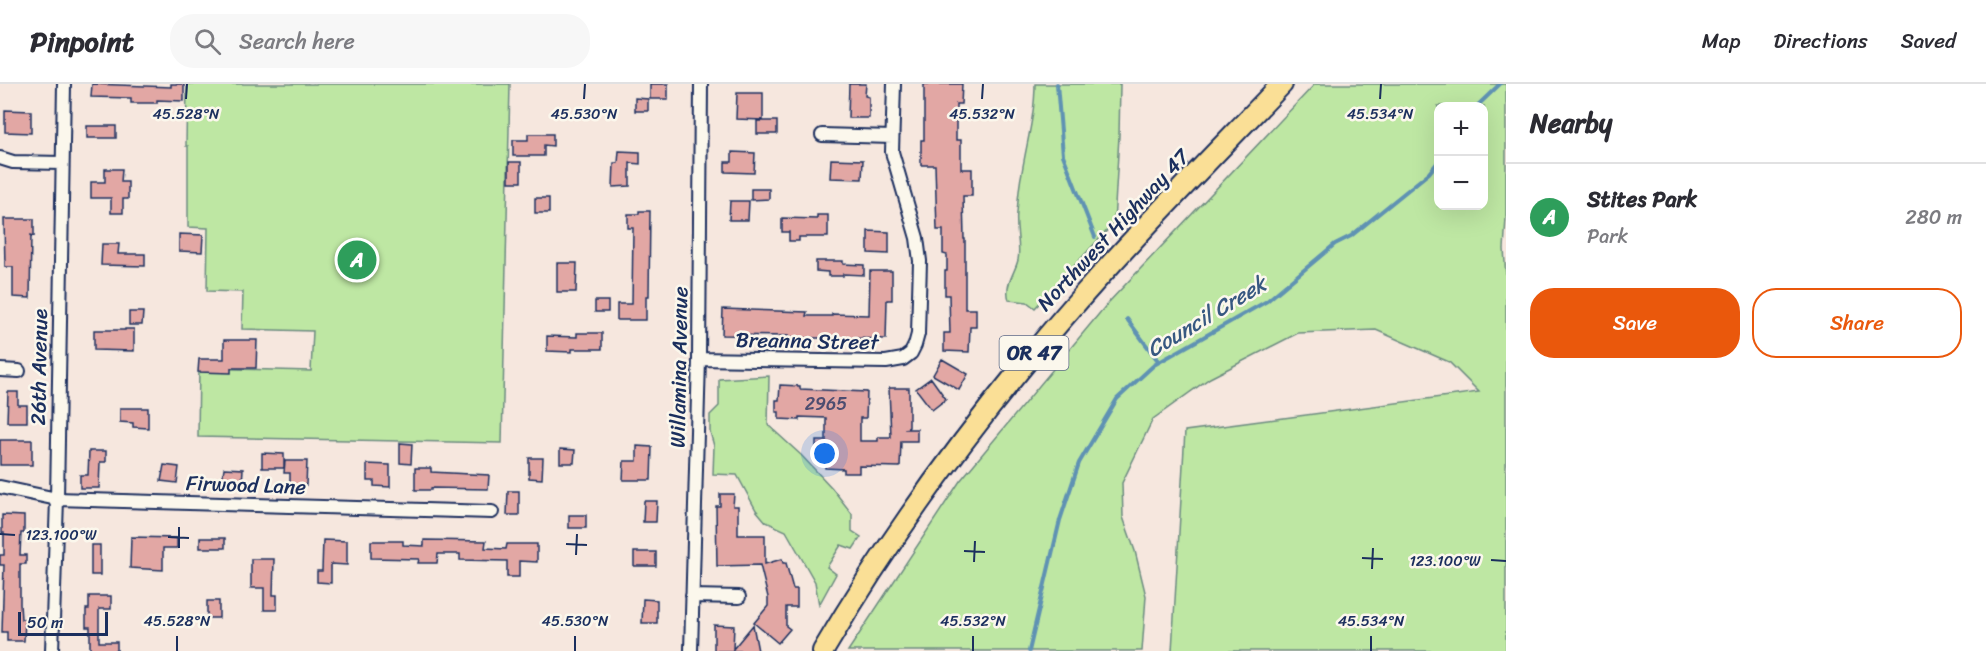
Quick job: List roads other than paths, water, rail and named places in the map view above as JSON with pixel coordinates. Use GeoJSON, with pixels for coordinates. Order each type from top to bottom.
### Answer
{"type":"FeatureCollection","features":[{"type":"Feature","properties":{"kind":"main road","name":"Northwest Highway 47"},"geometry":{"type":"LineString","coordinates":[[823,651],[907,520],[963,442],[1022,367],[1091,287],[1282,84]]}},
{"type":"Feature","properties":{"kind":"street","name":"26th Avenue"},"geometry":{"type":"LineString","coordinates":[[52,651],[64,84]]}},
{"type":"Feature","properties":{"kind":"street","name":"Willamina Avenue"},"geometry":{"type":"LineString","coordinates":[[691,651],[699,359],[701,84]]}},
{"type":"Feature","properties":{"kind":"street"},"geometry":{"type":"LineString","coordinates":[[822,135],[892,137],[894,84]]}},
{"type":"Feature","properties":{"kind":"street","name":"Breanna Street"},"geometry":{"type":"LineString","coordinates":[[699,359],[886,362],[903,359],[911,353],[918,334],[920,249],[893,162],[892,137]]}},
{"type":"Feature","properties":{"kind":"street"},"geometry":{"type":"LineString","coordinates":[[0,158],[13,162],[62,163]]}},
{"type":"Feature","properties":{"kind":"street"},"geometry":{"type":"LineString","coordinates":[[0,370],[20,371]]}},
{"type":"Feature","properties":{"kind":"street","name":"Firwood Lane"},"geometry":{"type":"LineString","coordinates":[[0,487],[57,499],[492,512]]}},
{"type":"Feature","properties":{"kind":"street"},"geometry":{"type":"LineString","coordinates":[[692,596],[739,597]]}},
{"type":"Feature","properties":{"kind":"waterway"},"geometry":{"type":"LineString","coordinates":[[1057,84],[1063,155],[1095,237]]}},
{"type":"Feature","properties":{"kind":"waterway","name":"Council Creek"},"geometry":{"type":"LineString","coordinates":[[1481,102],[1500,84]]}},
{"type":"Feature","properties":{"kind":"waterway","name":"Council Creek"},"geometry":{"type":"LineString","coordinates":[[1029,651],[1060,520],[1079,463],[1117,399],[1154,365],[1267,301],[1335,244],[1351,236],[1434,167]]}},
{"type":"Feature","properties":{"kind":"waterway"},"geometry":{"type":"LineString","coordinates":[[1127,319],[1159,362]]}},
{"type":"Feature","properties":{"kind":"place","name":"Stites Park"},"geometry":{"type":"Point","coordinates":[357,260]}}]}
